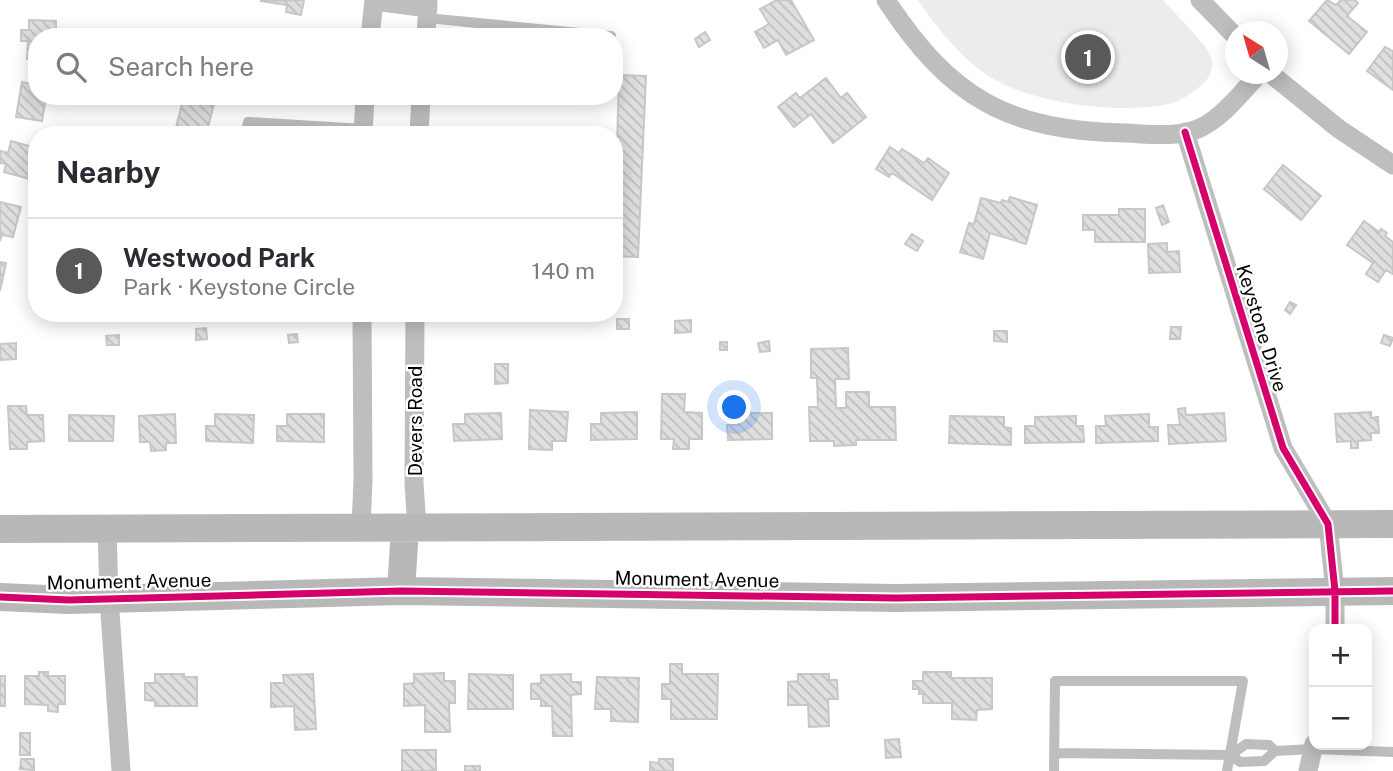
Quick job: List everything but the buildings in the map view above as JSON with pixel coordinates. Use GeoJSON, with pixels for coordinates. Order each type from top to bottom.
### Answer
{"type":"FeatureCollection","features":[{"type":"Feature","properties":{"kind":"street"},"geometry":{"type":"LineString","coordinates":[[371,28],[374,0],[427,16]]}},
{"type":"Feature","properties":{"kind":"street"},"geometry":{"type":"LineString","coordinates":[[886,0],[926,55],[970,94],[994,108],[1028,120],[1104,133],[1185,132],[1204,126],[1249,84]]}},
{"type":"Feature","properties":{"kind":"street"},"geometry":{"type":"LineString","coordinates":[[1200,0],[1225,26]]}},
{"type":"Feature","properties":{"kind":"street"},"geometry":{"type":"LineString","coordinates":[[1283,84],[1339,129],[1393,165]]}},
{"type":"Feature","properties":{"kind":"street"},"geometry":{"type":"LineString","coordinates":[[363,126],[364,105]]}},
{"type":"Feature","properties":{"kind":"street"},"geometry":{"type":"LineString","coordinates":[[419,126],[421,105]]}},
{"type":"Feature","properties":{"kind":"street","name":"Keystone Drive"},"geometry":{"type":"LineString","coordinates":[[1185,132],[1283,448],[1328,524]]}},
{"type":"Feature","properties":{"kind":"street"},"geometry":{"type":"LineString","coordinates":[[361,528],[362,322]]}},
{"type":"Feature","properties":{"kind":"street","name":"Devers Road"},"geometry":{"type":"LineString","coordinates":[[411,528],[415,322]]}},
{"type":"Feature","properties":{"kind":"street"},"geometry":{"type":"LineString","coordinates":[[1328,524],[1335,591],[1335,624]]}},
{"type":"Feature","properties":{"kind":"street"},"geometry":{"type":"LineString","coordinates":[[0,528],[1393,524]]}},
{"type":"Feature","properties":{"kind":"street"},"geometry":{"type":"LineString","coordinates":[[107,528],[121,771]]}},
{"type":"Feature","properties":{"kind":"street"},"geometry":{"type":"LineString","coordinates":[[401,591],[411,528]]}},
{"type":"Feature","properties":{"kind":"street","name":"Monument Avenue"},"geometry":{"type":"LineString","coordinates":[[0,597],[69,600],[401,591],[896,598],[1393,591]]}},
{"type":"Feature","properties":{"kind":"street"},"geometry":{"type":"LineString","coordinates":[[1308,771],[1313,750]]}},
{"type":"Feature","properties":{"kind":"lane"},"geometry":{"type":"LineString","coordinates":[[427,16],[537,28]]}},
{"type":"Feature","properties":{"kind":"lane"},"geometry":{"type":"LineString","coordinates":[[247,126],[248,122],[294,126]]}},
{"type":"Feature","properties":{"kind":"lane"},"geometry":{"type":"LineString","coordinates":[[1054,771],[1055,681],[1243,681],[1227,771]]}},
{"type":"Feature","properties":{"kind":"lane"},"geometry":{"type":"LineString","coordinates":[[1054,753],[1231,755],[1246,744],[1269,745],[1275,751]]}},
{"type":"Feature","properties":{"kind":"lane"},"geometry":{"type":"LineString","coordinates":[[1231,755],[1240,762],[1264,761],[1275,751],[1309,748]]}},
{"type":"Feature","properties":{"kind":"lane"},"geometry":{"type":"LineString","coordinates":[[1361,750],[1393,752]]}},
{"type":"Feature","properties":{"kind":"shaded area"},"geometry":{"type":"Polygon","coordinates":[[[918,0],[1163,0],[1208,52],[1212,62],[1211,71],[1197,89],[1184,98],[1151,107],[1108,108],[1043,98],[1005,85],[979,69],[946,37],[918,0]]]}},
{"type":"Feature","properties":{"kind":"cycle path"},"geometry":{"type":"LineString","coordinates":[[1185,132],[1283,448],[1328,524],[1335,591],[1335,624]]}},
{"type":"Feature","properties":{"kind":"cycle path"},"geometry":{"type":"LineString","coordinates":[[0,597],[69,600],[401,591],[896,598],[1393,591]]}},
{"type":"Feature","properties":{"kind":"place","name":"Westwood Park"},"geometry":{"type":"Point","coordinates":[1088,57]}}]}
